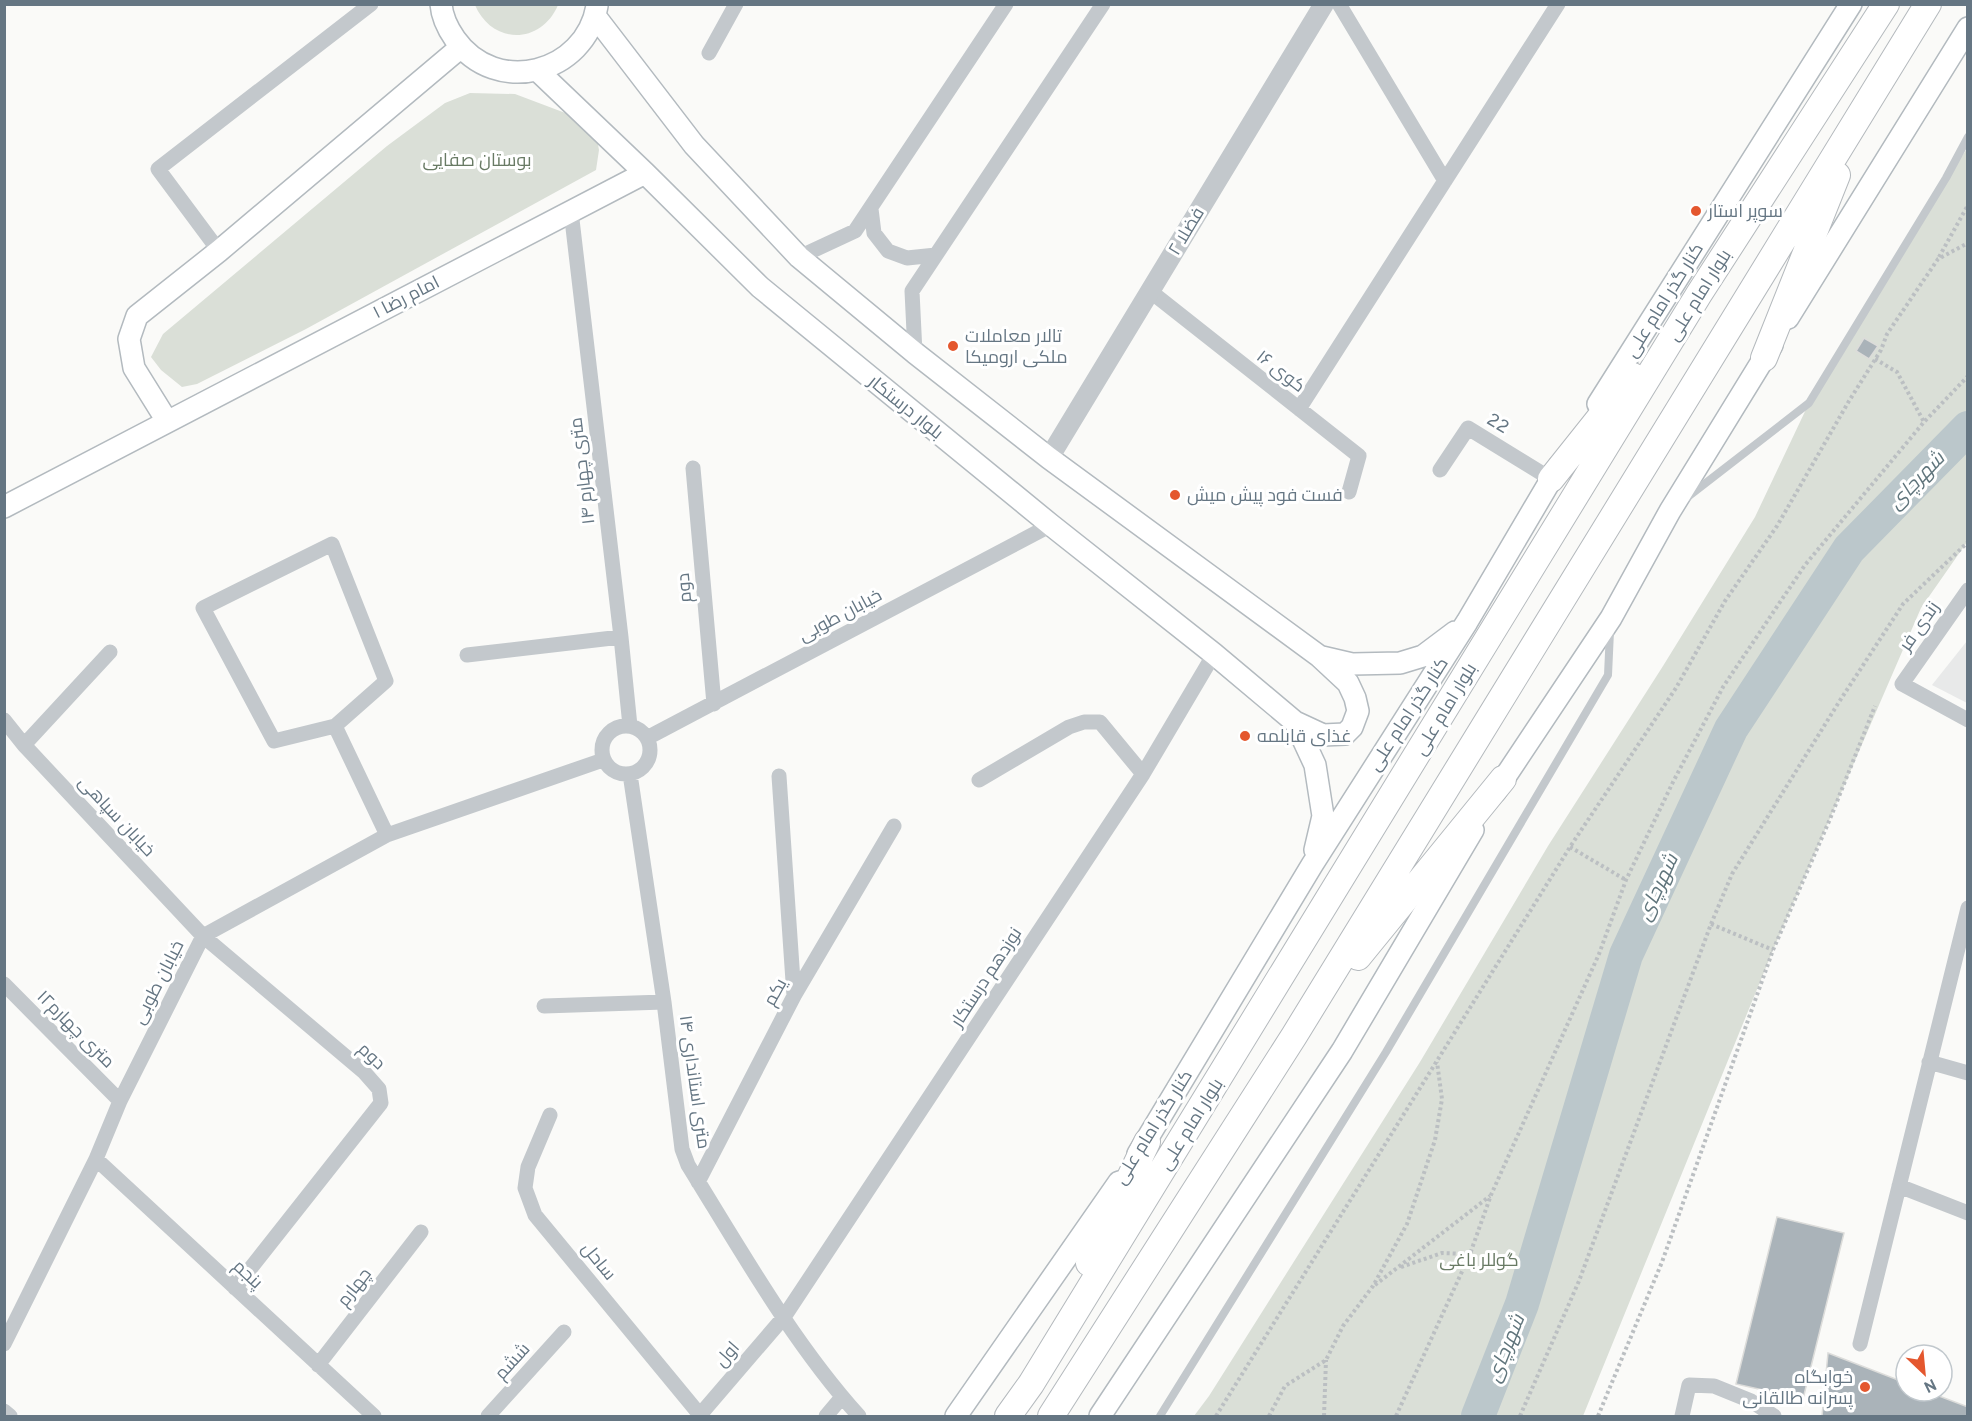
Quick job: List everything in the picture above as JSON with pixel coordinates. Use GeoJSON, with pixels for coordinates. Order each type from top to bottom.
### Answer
{"type":"FeatureCollection","features":[{"type":"Feature","properties":{"kind":"highway","name":"بلوار امام علی"},"geometry":{"type":"LineString","coordinates":[[1008,1416],[1031,1384],[1699,294],[1886,4]]}},
{"type":"Feature","properties":{"kind":"highway"},"geometry":{"type":"LineString","coordinates":[[1051,1416],[1294,1036],[1928,4]]}},
{"type":"Feature","properties":{"kind":"highway"},"geometry":{"type":"LineString","coordinates":[[1764,358],[1864,108]]}},
{"type":"Feature","properties":{"kind":"highway"},"geometry":{"type":"LineString","coordinates":[[1551,478],[1699,294]]}},
{"type":"Feature","properties":{"kind":"highway"},"geometry":{"type":"LineString","coordinates":[[1294,1036],[1503,779]]}},
{"type":"Feature","properties":{"kind":"highway"},"geometry":{"type":"LineString","coordinates":[[1031,1384],[1147,1142]]}},
{"type":"Feature","properties":{"kind":"main road"},"geometry":{"type":"LineString","coordinates":[[441,4],[449,30],[461,47],[477,60],[496,69],[517,72],[537,70],[556,63],[573,51],[586,35],[596,10]]}},
{"type":"Feature","properties":{"kind":"main road","name":"کنار گذر امام علی"},"geometry":{"type":"LineString","coordinates":[[956,1416],[1147,1142],[1312,865],[1467,622],[1551,478],[1851,4]]}},
{"type":"Feature","properties":{"kind":"main road"},"geometry":{"type":"LineString","coordinates":[[596,10],[694,145],[799,257],[915,353],[1049,458],[1319,656],[1348,683],[1358,711],[1353,727],[1345,734],[1323,735],[1295,722]]}},
{"type":"Feature","properties":{"kind":"main road"},"geometry":{"type":"LineString","coordinates":[[1100,1416],[1342,1051],[1503,779],[1611,618],[1670,511],[1968,28]]}},
{"type":"Feature","properties":{"kind":"main road"},"geometry":{"type":"LineString","coordinates":[[167,421],[134,368],[129,339],[136,316],[219,251],[461,47]]}},
{"type":"Feature","properties":{"kind":"main road","name":"بلوار درستکار"},"geometry":{"type":"LineString","coordinates":[[537,70],[645,172],[760,287],[1295,722]]}},
{"type":"Feature","properties":{"kind":"main road","name":"امام رضا ۱"},"geometry":{"type":"LineString","coordinates":[[4,507],[645,172]]}},
{"type":"Feature","properties":{"kind":"main road"},"geometry":{"type":"LineString","coordinates":[[1319,656],[1352,664],[1400,663],[1424,657],[1467,622]]}},
{"type":"Feature","properties":{"kind":"main road"},"geometry":{"type":"LineString","coordinates":[[1295,722],[1315,765],[1323,816],[1312,865]]}},
{"type":"Feature","properties":{"kind":"street"},"geometry":{"type":"LineString","coordinates":[[219,251],[158,169],[371,4]]}},
{"type":"Feature","properties":{"kind":"street"},"geometry":{"type":"LineString","coordinates":[[709,53],[736,4]]}},
{"type":"Feature","properties":{"kind":"street"},"geometry":{"type":"LineString","coordinates":[[799,257],[855,231],[1006,4]]}},
{"type":"Feature","properties":{"kind":"street"},"geometry":{"type":"LineString","coordinates":[[915,353],[912,291],[1103,4]]}},
{"type":"Feature","properties":{"kind":"street","name":"فضلا ۲"},"geometry":{"type":"LineString","coordinates":[[1049,458],[1324,4]]}},
{"type":"Feature","properties":{"kind":"street"},"geometry":{"type":"LineString","coordinates":[[1339,4],[1445,181]]}},
{"type":"Feature","properties":{"kind":"street"},"geometry":{"type":"LineString","coordinates":[[1299,409],[1558,4]]}},
{"type":"Feature","properties":{"kind":"street"},"geometry":{"type":"LineString","coordinates":[[871,209],[874,233],[888,251],[907,258],[936,255]]}},
{"type":"Feature","properties":{"kind":"street","name":"۱۴ متری چهارم"},"geometry":{"type":"LineString","coordinates":[[571,211],[630,726]]}},
{"type":"Feature","properties":{"kind":"street","name":"کوی ۱۶"},"geometry":{"type":"LineString","coordinates":[[1150,291],[1359,456],[1349,492]]}},
{"type":"Feature","properties":{"kind":"street","name":"22"},"geometry":{"type":"LineString","coordinates":[[1440,470],[1468,428],[1551,478]]}},
{"type":"Feature","properties":{"kind":"street","name":"دوم"},"geometry":{"type":"LineString","coordinates":[[693,468],[714,704]]}},
{"type":"Feature","properties":{"kind":"street","name":"خیابان طوبی"},"geometry":{"type":"LineString","coordinates":[[647,738],[1051,525]]}},
{"type":"Feature","properties":{"kind":"street"},"geometry":{"type":"LineString","coordinates":[[332,544],[386,681],[335,726],[274,741],[203,608],[332,544]]}},
{"type":"Feature","properties":{"kind":"street","name":"زندی فر"},"geometry":{"type":"LineString","coordinates":[[1968,590],[1902,684],[1968,720]]}},
{"type":"Feature","properties":{"kind":"street"},"geometry":{"type":"LineString","coordinates":[[467,655],[621,637]]}},
{"type":"Feature","properties":{"kind":"street"},"geometry":{"type":"LineString","coordinates":[[24,745],[110,652]]}},
{"type":"Feature","properties":{"kind":"street","name":"نوزدهم درستکار"},"geometry":{"type":"LineString","coordinates":[[784,1317],[1143,774],[1214,654]]}},
{"type":"Feature","properties":{"kind":"street","name":"خیابان سپاهی"},"geometry":{"type":"LineString","coordinates":[[4,720],[24,745],[203,936]]}},
{"type":"Feature","properties":{"kind":"street"},"geometry":{"type":"LineString","coordinates":[[979,780],[1069,727],[1084,722],[1100,722],[1143,774]]}},
{"type":"Feature","properties":{"kind":"street"},"geometry":{"type":"LineString","coordinates":[[335,726],[387,835]]}},
{"type":"Feature","properties":{"kind":"street"},"geometry":{"type":"LineString","coordinates":[[630,726],[640,730],[647,738],[650,749],[648,760],[641,770],[630,774],[619,774],[603,760],[602,747],[607,735],[617,728],[630,726]]}},
{"type":"Feature","properties":{"kind":"street","name":"خیابان طوبی"},"geometry":{"type":"LineString","coordinates":[[4,1344],[96,1159],[120,1101],[203,936],[387,835],[603,760]]}},
{"type":"Feature","properties":{"kind":"street","name":"۱۴ متری استانداری"},"geometry":{"type":"LineString","coordinates":[[630,774],[664,1002],[682,1149],[698,1182],[784,1317],[842,1397],[860,1416]]}},
{"type":"Feature","properties":{"kind":"street"},"geometry":{"type":"LineString","coordinates":[[779,776],[794,996]]}},
{"type":"Feature","properties":{"kind":"street","name":"یکم"},"geometry":{"type":"LineString","coordinates":[[698,1182],[794,996],[894,826]]}},
{"type":"Feature","properties":{"kind":"street"},"geometry":{"type":"LineString","coordinates":[[1860,1344],[1968,908]]}},
{"type":"Feature","properties":{"kind":"street","name":"دوم"},"geometry":{"type":"LineString","coordinates":[[203,936],[364,1072],[379,1089],[381,1103],[235,1288]]}},
{"type":"Feature","properties":{"kind":"street","name":"۱۲متری چهارم"},"geometry":{"type":"LineString","coordinates":[[4,984],[120,1101]]}},
{"type":"Feature","properties":{"kind":"street"},"geometry":{"type":"LineString","coordinates":[[544,1006],[664,1002]]}},
{"type":"Feature","properties":{"kind":"street"},"geometry":{"type":"LineString","coordinates":[[1929,1062],[1968,1073]]}},
{"type":"Feature","properties":{"kind":"street","name":"ساحل"},"geometry":{"type":"LineString","coordinates":[[550,1115],[528,1167],[525,1188],[535,1215],[699,1416]]}},
{"type":"Feature","properties":{"kind":"street","name":"پنجم"},"geometry":{"type":"LineString","coordinates":[[96,1159],[374,1416]]}},
{"type":"Feature","properties":{"kind":"street"},"geometry":{"type":"LineString","coordinates":[[1899,1186],[1968,1213]]}},
{"type":"Feature","properties":{"kind":"street","name":"چهارم"},"geometry":{"type":"LineString","coordinates":[[318,1365],[421,1232]]}},
{"type":"Feature","properties":{"kind":"street","name":"اول"},"geometry":{"type":"LineString","coordinates":[[699,1416],[784,1317]]}},
{"type":"Feature","properties":{"kind":"street","name":"ششم"},"geometry":{"type":"LineString","coordinates":[[488,1416],[564,1332]]}},
{"type":"Feature","properties":{"kind":"street"},"geometry":{"type":"LineString","coordinates":[[1682,1416],[1689,1385],[1714,1386],[1751,1401],[1774,1416]]}},
{"type":"Feature","properties":{"kind":"street"},"geometry":{"type":"LineString","coordinates":[[826,1416],[842,1397]]}},
{"type":"Feature","properties":{"kind":"street"},"geometry":{"type":"LineString","coordinates":[[4,1411],[10,1416]]}},
{"type":"Feature","properties":{"kind":"lane"},"geometry":{"type":"LineString","coordinates":[[1670,511],[1809,403],[1946,178],[1968,137]]}},
{"type":"Feature","properties":{"kind":"lane"},"geometry":{"type":"LineString","coordinates":[[1160,1416],[1386,1052],[1608,675],[1611,618]]}},
{"type":"Feature","properties":{"kind":"path"},"geometry":{"type":"LineString","coordinates":[[1216,1416],[1570,848],[1676,688],[1725,601],[1777,526],[1881,350],[1887,334],[1938,259],[1968,204]]}},
{"type":"Feature","properties":{"kind":"path"},"geometry":{"type":"LineString","coordinates":[[1938,259],[1968,243]]}},
{"type":"Feature","properties":{"kind":"path"},"geometry":{"type":"LineString","coordinates":[[1875,359],[1897,372],[1924,422]]}},
{"type":"Feature","properties":{"kind":"path"},"geometry":{"type":"LineString","coordinates":[[1396,1416],[1470,1254],[1491,1195],[1599,954],[1626,880],[1673,782],[1724,687],[1805,565],[1924,422],[1968,376]]}},
{"type":"Feature","properties":{"kind":"path"},"geometry":{"type":"LineString","coordinates":[[1520,1416],[1579,1281],[1711,924],[1732,874],[1903,603],[1968,542]]}},
{"type":"Feature","properties":{"kind":"path"},"geometry":{"type":"LineString","coordinates":[[1598,1416],[1662,1262],[1773,950],[1830,819],[1875,706]]}},
{"type":"Feature","properties":{"kind":"path"},"geometry":{"type":"LineString","coordinates":[[1570,848],[1626,880]]}},
{"type":"Feature","properties":{"kind":"path"},"geometry":{"type":"LineString","coordinates":[[1711,924],[1773,950]]}},
{"type":"Feature","properties":{"kind":"path"},"geometry":{"type":"LineString","coordinates":[[1324,1416],[1326,1360],[1342,1326],[1373,1286],[1407,1224],[1435,1140],[1443,1099],[1437,1061]]}},
{"type":"Feature","properties":{"kind":"path"},"geometry":{"type":"LineString","coordinates":[[1373,1286],[1398,1269],[1491,1195]]}},
{"type":"Feature","properties":{"kind":"path"},"geometry":{"type":"LineString","coordinates":[[1398,1269],[1442,1252],[1470,1254]]}},
{"type":"Feature","properties":{"kind":"path"},"geometry":{"type":"LineString","coordinates":[[1269,1416],[1285,1386],[1326,1360]]}},
{"type":"Feature","properties":{"kind":"shaded area"},"geometry":{"type":"Polygon","coordinates":[[[1967,641],[1967,703],[1932,685],[1967,641]]]}},
{"type":"Feature","properties":{"kind":"green space"},"geometry":{"type":"Polygon","coordinates":[[[475,5],[558,5],[540,28],[516,35],[493,28],[475,5]]]}},
{"type":"Feature","properties":{"kind":"green space","name":"بوستان صفایی"},"geometry":{"type":"Polygon","coordinates":[[[470,93],[515,94],[568,114],[596,134],[599,150],[596,170],[306,329],[197,384],[182,387],[161,370],[151,357],[163,334],[387,146],[445,103],[470,93]]]}},
{"type":"Feature","properties":{"kind":"green space","name":"گوللر باغی"},"geometry":{"type":"Polygon","coordinates":[[[1967,149],[1967,542],[1921,608],[1773,950],[1583,1416],[1194,1416],[1209,1396],[1420,1062],[1548,846],[1755,517],[1809,403],[1946,178],[1967,149]]]}},
{"type":"Feature","properties":{"kind":"building"},"geometry":{"type":"Polygon","coordinates":[[[1864,338],[1878,346],[1869,359],[1856,351],[1864,338]]]}},
{"type":"Feature","properties":{"kind":"building"},"geometry":{"type":"Polygon","coordinates":[[[1777,1217],[1844,1233],[1803,1399],[1736,1384],[1777,1217]]]}},
{"type":"Feature","properties":{"kind":"building","name":"خوابگاه پسرانه طالقانی"},"geometry":{"type":"Polygon","coordinates":[[[1828,1353],[1894,1378],[1894,1403],[1954,1402],[1968,1407],[1968,1416],[1822,1416],[1828,1353]]]}},
{"type":"Feature","properties":{"kind":"waterway","name":"شهرچای"},"geometry":{"type":"LineString","coordinates":[[1478,1416],[1522,1304],[1626,955],[1731,729],[1849,549],[1968,428]]}},
{"type":"Feature","properties":{"kind":"place","name":"سوپر استار"},"geometry":{"type":"Point","coordinates":[1696,211]}},
{"type":"Feature","properties":{"kind":"place","name":"تالار معاملات ملکی ارومیکا"},"geometry":{"type":"Point","coordinates":[953,346]}},
{"type":"Feature","properties":{"kind":"place","name":"فست فود پیش میش"},"geometry":{"type":"Point","coordinates":[1175,495]}},
{"type":"Feature","properties":{"kind":"place","name":"غذای قابلمه"},"geometry":{"type":"Point","coordinates":[1245,736]}},
{"type":"Feature","properties":{"kind":"place","name":"خوابگاه پسرانه طالقانی"},"geometry":{"type":"Point","coordinates":[1865,1387]}}]}
